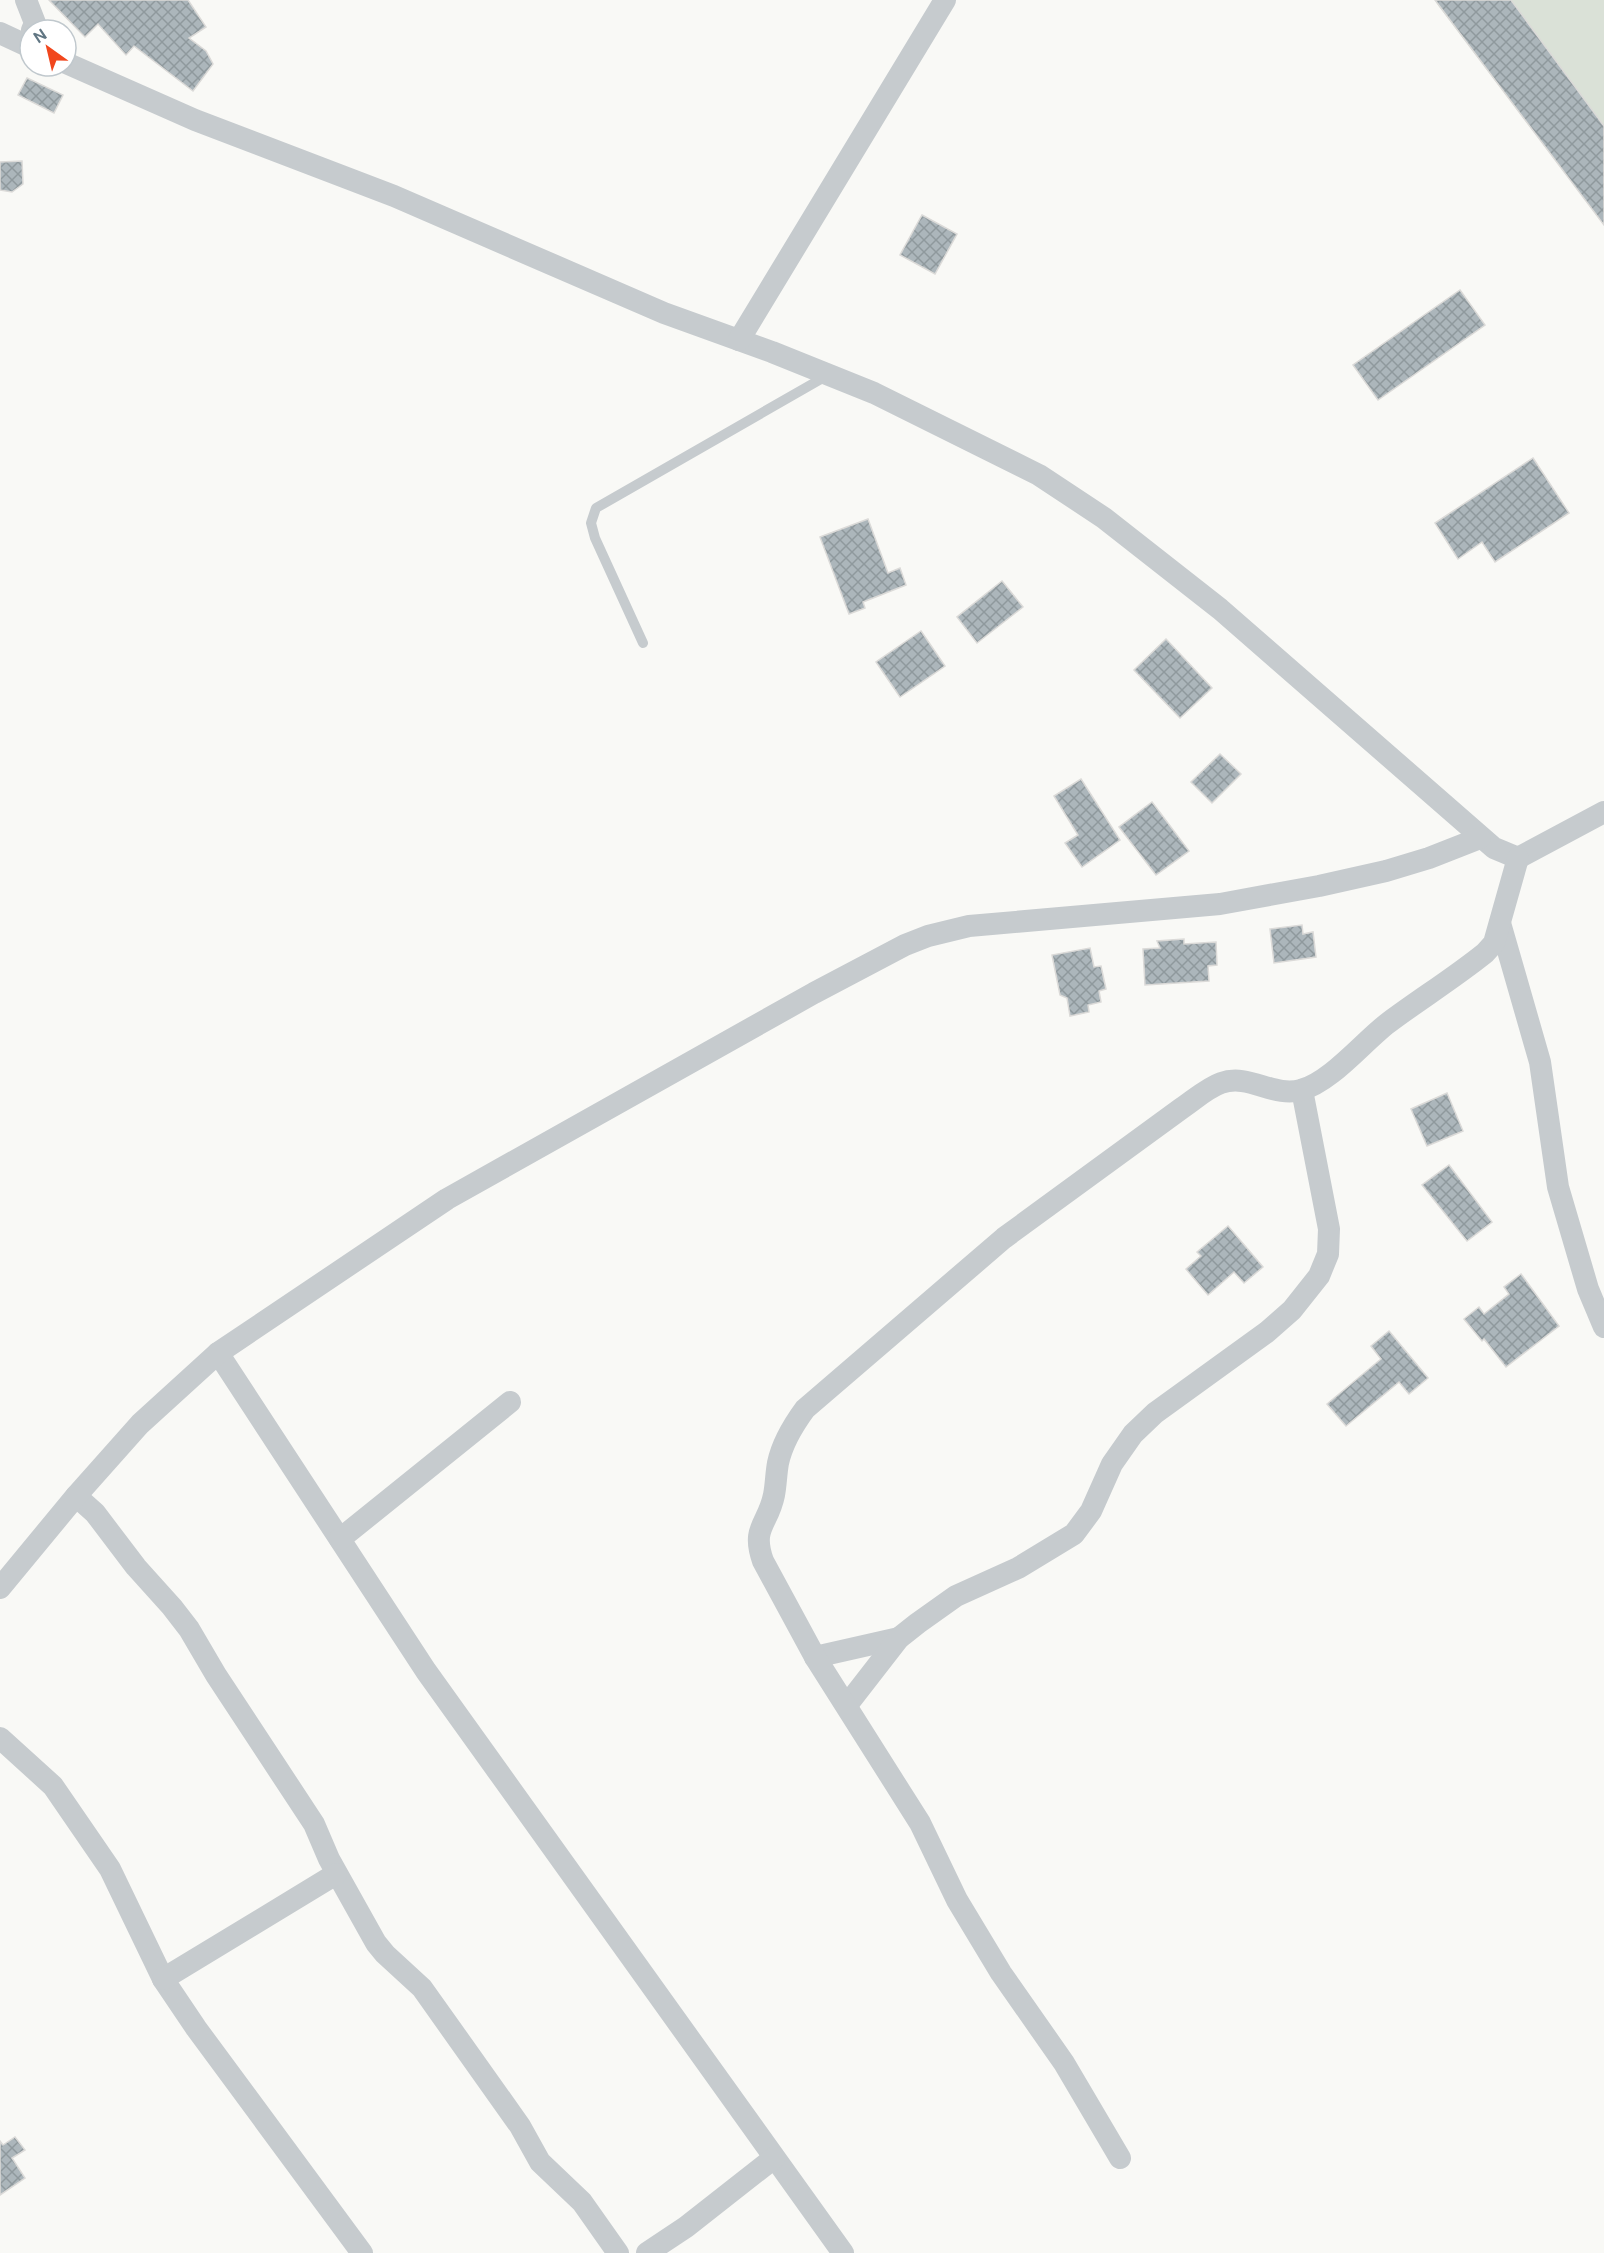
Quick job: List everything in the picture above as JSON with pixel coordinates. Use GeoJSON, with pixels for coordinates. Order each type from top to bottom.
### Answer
{"type":"FeatureCollection","features":[{"type":"Feature","properties":{"kind":"street"},"geometry":{"type":"LineString","coordinates":[[26,0],[33,18]]}},
{"type":"Feature","properties":{"kind":"street"},"geometry":{"type":"LineString","coordinates":[[739,340],[945,0]]}},
{"type":"Feature","properties":{"kind":"street"},"geometry":{"type":"LineString","coordinates":[[0,33],[18,37]]}},
{"type":"Feature","properties":{"kind":"street"},"geometry":{"type":"LineString","coordinates":[[78,68],[195,120],[394,196],[664,313],[874,393],[1039,475],[1104,518],[1220,609],[1347,718],[1480,838],[1494,848],[1518,858]]}},
{"type":"Feature","properties":{"kind":"street"},"geometry":{"type":"LineString","coordinates":[[1120,2158],[1064,2063],[1001,1973],[957,1900],[920,1823],[815,1657],[763,1561],[757,1545],[758,1531],[774,1496],[778,1460],[794,1424],[805,1409],[1004,1238],[1213,1087],[1230,1081],[1241,1081],[1281,1093],[1302,1090],[1315,1084],[1340,1066],[1387,1025],[1485,953],[1494,943],[1518,858],[1604,812]]}},
{"type":"Feature","properties":{"kind":"street"},"geometry":{"type":"LineString","coordinates":[[0,1588],[76,1496],[140,1424],[218,1353],[447,1199],[814,993],[905,945],[928,936],[969,926],[1220,904],[1319,886],[1429,858],[1480,838]]}},
{"type":"Feature","properties":{"kind":"street"},"geometry":{"type":"LineString","coordinates":[[1500,923],[1540,1062],[1558,1187],[1588,1289],[1604,1327]]}},
{"type":"Feature","properties":{"kind":"street"},"geometry":{"type":"LineString","coordinates":[[847,1705],[899,1638],[956,1596],[1018,1568],[1050,1551],[1074,1534],[1091,1511],[1112,1464],[1133,1434],[1163,1406],[1267,1332],[1292,1310],[1319,1276],[1328,1254],[1329,1229],[1302,1090]]}},
{"type":"Feature","properties":{"kind":"street"},"geometry":{"type":"LineString","coordinates":[[218,1353],[426,1671],[843,2253]]}},
{"type":"Feature","properties":{"kind":"street"},"geometry":{"type":"LineString","coordinates":[[340,1539],[510,1402]]}},
{"type":"Feature","properties":{"kind":"street"},"geometry":{"type":"LineString","coordinates":[[76,1496],[95,1513],[136,1567],[189,1629],[216,1675],[314,1824],[336,1874],[376,1943],[422,1988],[520,2126],[540,2162],[582,2202],[618,2253]]}},
{"type":"Feature","properties":{"kind":"street"},"geometry":{"type":"LineString","coordinates":[[815,1657],[899,1638]]}},
{"type":"Feature","properties":{"kind":"street"},"geometry":{"type":"LineString","coordinates":[[0,1738],[53,1786],[103,1860],[164,1979],[196,2028],[362,2253]]}},
{"type":"Feature","properties":{"kind":"street"},"geometry":{"type":"LineString","coordinates":[[164,1979],[336,1874]]}},
{"type":"Feature","properties":{"kind":"street"},"geometry":{"type":"LineString","coordinates":[[647,2253],[686,2227],[774,2158]]}},
{"type":"Feature","properties":{"kind":"lane"},"geometry":{"type":"LineString","coordinates":[[643,643],[595,538],[591,523],[596,508],[828,375]]}},
{"type":"Feature","properties":{"kind":"shaded area"},"geometry":{"type":"Polygon","coordinates":[[[1435,0],[1604,0],[1604,225],[1437,4],[1435,0]]]}},
{"type":"Feature","properties":{"kind":"building"},"geometry":{"type":"Polygon","coordinates":[[[49,0],[188,0],[206,27],[189,38],[206,51],[213,64],[193,91],[134,46],[126,55],[98,24],[85,37],[78,30],[78,18],[67,18],[49,0]]]}},
{"type":"Feature","properties":{"kind":"building"},"geometry":{"type":"Polygon","coordinates":[[[1435,0],[1511,0],[1604,126],[1604,225],[1435,0]]]}},
{"type":"Feature","properties":{"kind":"building"},"geometry":{"type":"Polygon","coordinates":[[[27,78],[63,95],[54,113],[18,95],[27,78]]]}},
{"type":"Feature","properties":{"kind":"building"},"geometry":{"type":"Polygon","coordinates":[[[22,161],[23,184],[12,192],[0,190],[0,162],[22,161]]]}},
{"type":"Feature","properties":{"kind":"building"},"geometry":{"type":"Polygon","coordinates":[[[922,215],[957,234],[935,274],[900,255],[922,215]]]}},
{"type":"Feature","properties":{"kind":"building"},"geometry":{"type":"Polygon","coordinates":[[[1460,290],[1485,325],[1378,400],[1353,365],[1460,290]]]}},
{"type":"Feature","properties":{"kind":"building"},"geometry":{"type":"Polygon","coordinates":[[[1533,458],[1569,513],[1495,562],[1482,542],[1458,559],[1435,523],[1533,458]]]}},
{"type":"Feature","properties":{"kind":"building"},"geometry":{"type":"Polygon","coordinates":[[[868,519],[888,573],[900,568],[906,585],[863,602],[865,608],[849,614],[820,537],[868,519]]]}},
{"type":"Feature","properties":{"kind":"building"},"geometry":{"type":"Polygon","coordinates":[[[1002,581],[1023,607],[977,643],[957,617],[1002,581]]]}},
{"type":"Feature","properties":{"kind":"building"},"geometry":{"type":"Polygon","coordinates":[[[921,631],[945,666],[900,697],[876,662],[921,631]]]}},
{"type":"Feature","properties":{"kind":"building"},"geometry":{"type":"Polygon","coordinates":[[[1166,639],[1212,688],[1180,718],[1134,670],[1166,639]]]}},
{"type":"Feature","properties":{"kind":"building"},"geometry":{"type":"Polygon","coordinates":[[[1220,754],[1241,774],[1212,803],[1191,782],[1220,754]]]}},
{"type":"Feature","properties":{"kind":"building"},"geometry":{"type":"Polygon","coordinates":[[[1081,779],[1120,840],[1082,867],[1065,843],[1078,835],[1054,796],[1081,779]]]}},
{"type":"Feature","properties":{"kind":"building"},"geometry":{"type":"Polygon","coordinates":[[[1152,802],[1189,851],[1156,875],[1119,827],[1152,802]]]}},
{"type":"Feature","properties":{"kind":"building"},"geometry":{"type":"Polygon","coordinates":[[[1302,925],[1303,934],[1313,932],[1316,957],[1274,963],[1270,929],[1302,925]]]}},
{"type":"Feature","properties":{"kind":"building"},"geometry":{"type":"Polygon","coordinates":[[[1184,939],[1184,944],[1216,942],[1217,965],[1208,966],[1209,981],[1145,985],[1143,949],[1160,948],[1157,941],[1184,939]]]}},
{"type":"Feature","properties":{"kind":"building"},"geometry":{"type":"Polygon","coordinates":[[[1090,948],[1094,967],[1101,966],[1106,989],[1099,991],[1101,1002],[1088,1005],[1089,1012],[1070,1016],[1067,998],[1060,995],[1052,955],[1090,948]]]}},
{"type":"Feature","properties":{"kind":"building"},"geometry":{"type":"Polygon","coordinates":[[[1447,1093],[1463,1131],[1427,1146],[1411,1109],[1447,1093]]]}},
{"type":"Feature","properties":{"kind":"building"},"geometry":{"type":"Polygon","coordinates":[[[1449,1165],[1492,1222],[1467,1241],[1422,1185],[1449,1165]]]}},
{"type":"Feature","properties":{"kind":"building"},"geometry":{"type":"Polygon","coordinates":[[[1228,1226],[1263,1267],[1244,1283],[1234,1272],[1208,1295],[1186,1269],[1201,1256],[1197,1252],[1228,1226]]]}},
{"type":"Feature","properties":{"kind":"building"},"geometry":{"type":"Polygon","coordinates":[[[1521,1274],[1559,1326],[1506,1367],[1484,1339],[1482,1341],[1464,1319],[1479,1307],[1484,1314],[1509,1294],[1504,1287],[1521,1274]]]}},
{"type":"Feature","properties":{"kind":"building"},"geometry":{"type":"Polygon","coordinates":[[[1389,1331],[1428,1378],[1409,1394],[1399,1382],[1346,1426],[1327,1404],[1381,1359],[1371,1346],[1389,1331]]]}},
{"type":"Feature","properties":{"kind":"building"},"geometry":{"type":"Polygon","coordinates":[[[15,2137],[25,2150],[12,2158],[25,2178],[0,2195],[0,2141],[3,2145],[15,2137]]]}}]}
